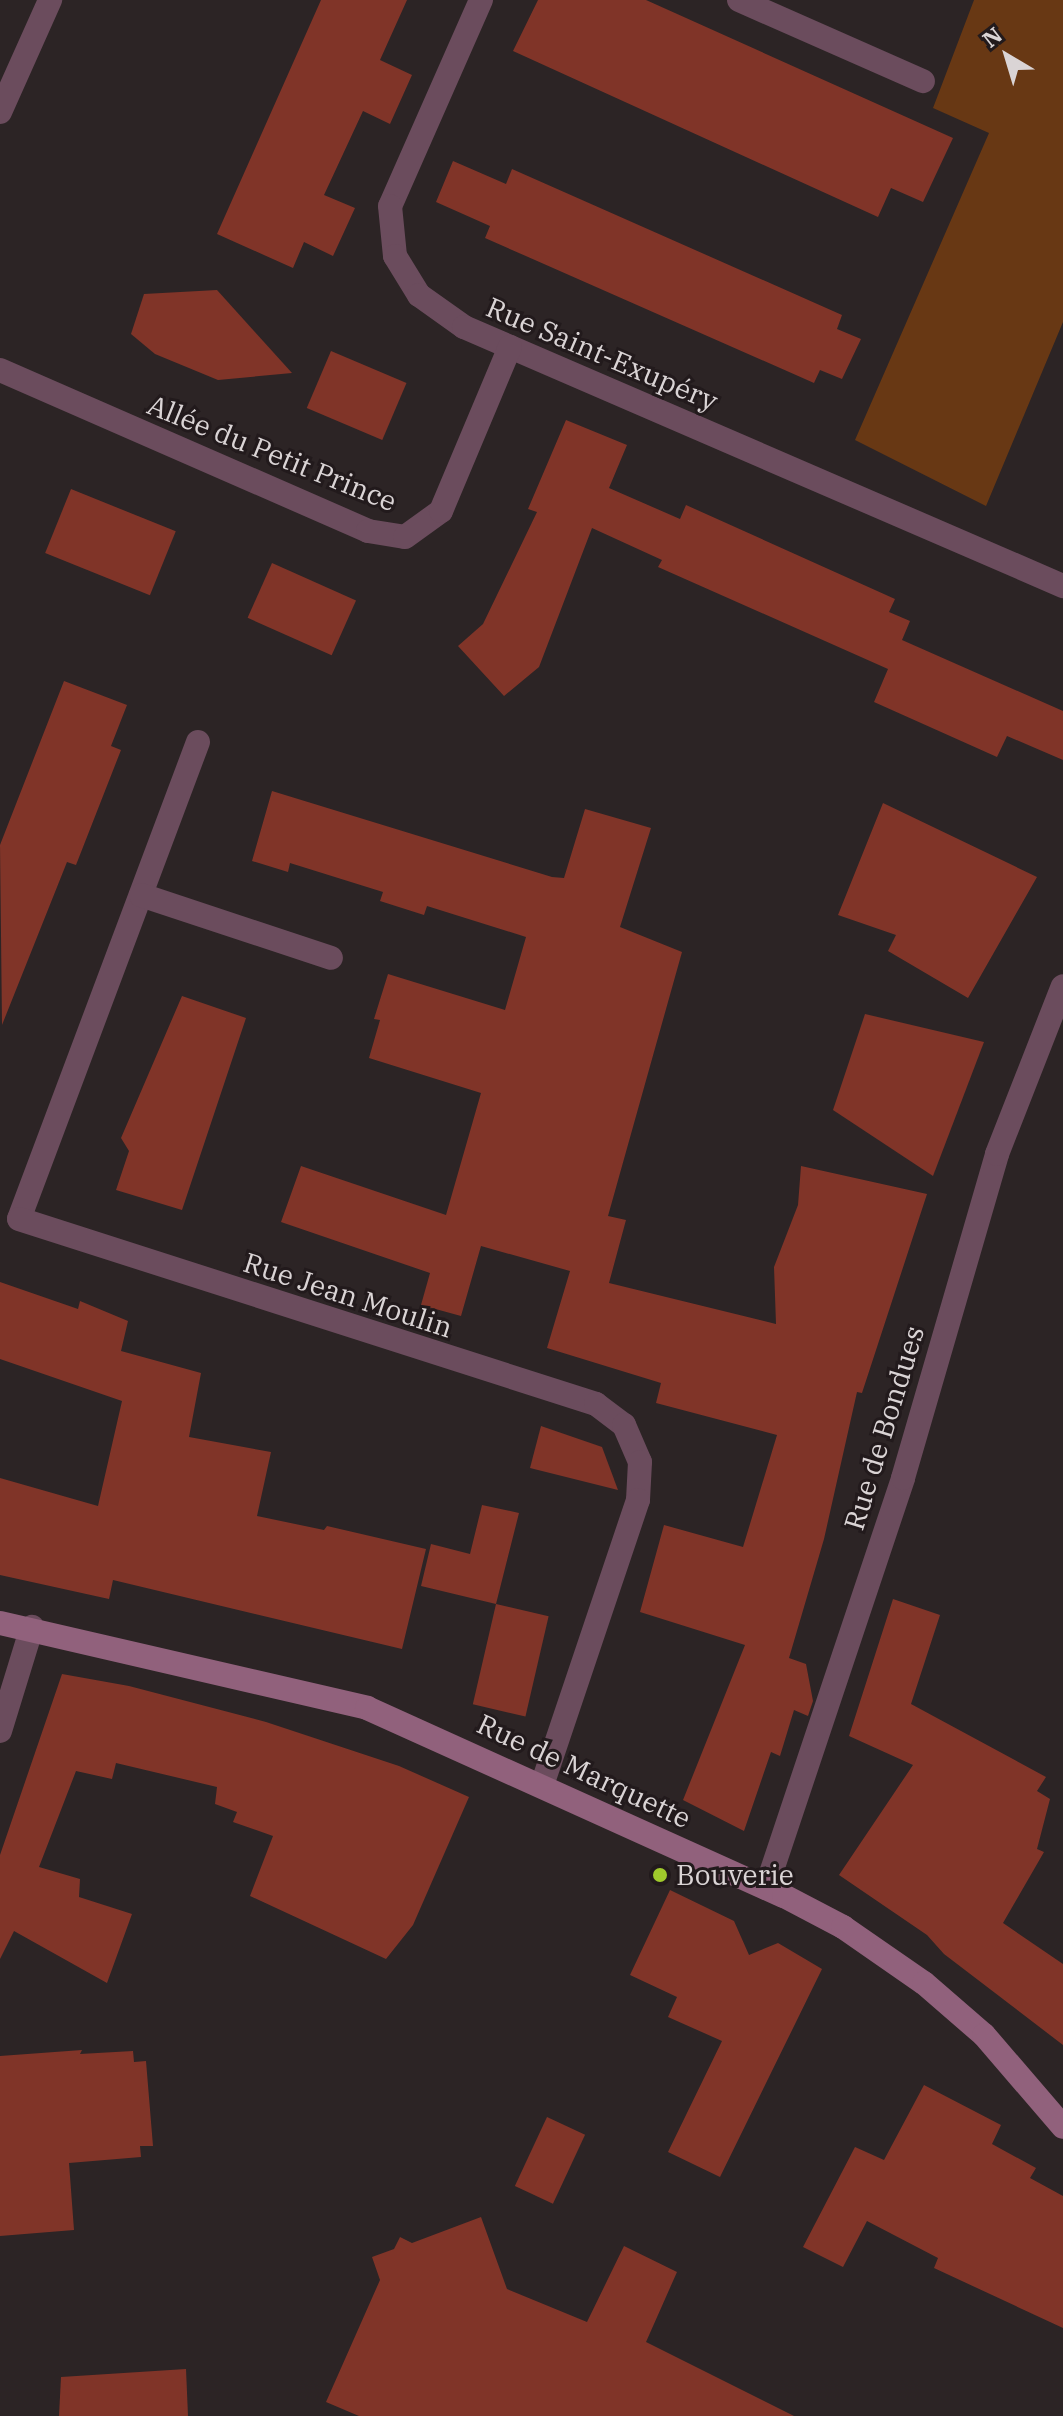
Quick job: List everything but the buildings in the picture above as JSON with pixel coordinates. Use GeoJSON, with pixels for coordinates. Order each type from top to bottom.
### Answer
{"type":"FeatureCollection","features":[{"type":"Feature","properties":{"kind":"street"},"geometry":{"type":"LineString","coordinates":[[0,112],[50,0]]}},
{"type":"Feature","properties":{"kind":"street","name":"Rue Saint-Exupéry"},"geometry":{"type":"LineString","coordinates":[[481,0],[390,206],[389,231],[404,277],[419,295],[464,327],[1063,586]]}},
{"type":"Feature","properties":{"kind":"street"},"geometry":{"type":"LineString","coordinates":[[739,0],[923,81]]}},
{"type":"Feature","properties":{"kind":"street","name":"Allée du Petit Prince"},"geometry":{"type":"LineString","coordinates":[[0,370],[368,531],[405,537],[441,511],[510,347]]}},
{"type":"Feature","properties":{"kind":"street","name":"Rue Jean Moulin"},"geometry":{"type":"LineString","coordinates":[[198,742],[19,1219],[596,1404],[624,1425],[640,1462],[638,1500],[543,1783]]}},
{"type":"Feature","properties":{"kind":"street"},"geometry":{"type":"LineString","coordinates":[[141,895],[331,958]]}},
{"type":"Feature","properties":{"kind":"street","name":"Rue de Bondues"},"geometry":{"type":"LineString","coordinates":[[766,1888],[903,1478],[997,1154],[1063,986]]}},
{"type":"Feature","properties":{"kind":"street","name":"Rue de Marquette"},"geometry":{"type":"LineString","coordinates":[[0,1623],[32,1627],[367,1708],[543,1783],[766,1888],[843,1927],[924,1983],[984,2035],[1063,2127]]}},
{"type":"Feature","properties":{"kind":"street"},"geometry":{"type":"LineString","coordinates":[[0,1731],[32,1627]]}},
{"type":"Feature","properties":{"kind":"shaded area"},"geometry":{"type":"Polygon","coordinates":[[[974,0],[1063,0],[1063,322],[986,506],[855,440],[989,133],[933,108],[974,0]]]}},
{"type":"Feature","properties":{"kind":"place","name":"Bouverie"},"geometry":{"type":"Point","coordinates":[660,1875]}}]}
